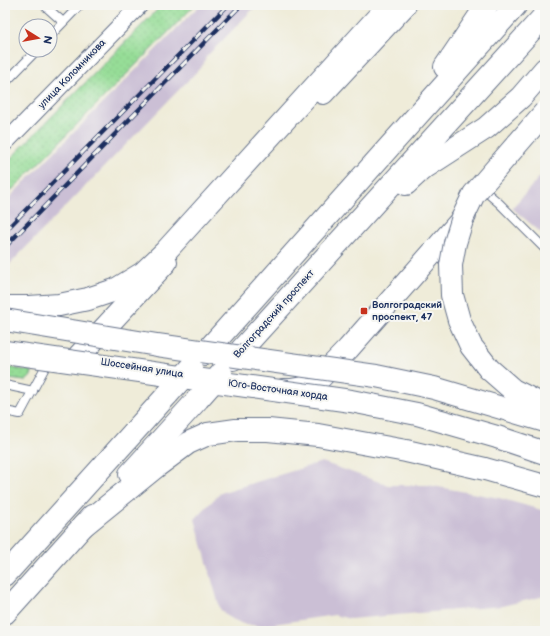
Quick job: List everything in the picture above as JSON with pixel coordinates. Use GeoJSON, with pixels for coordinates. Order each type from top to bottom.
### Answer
{"type":"FeatureCollection","features":[{"type":"Feature","properties":{"kind":"main road"},"geometry":{"type":"LineString","coordinates":[[5,307],[59,305],[88,299],[115,290],[143,274],[165,252],[390,5]]}},
{"type":"Feature","properties":{"kind":"main road"},"geometry":{"type":"LineString","coordinates":[[77,358],[405,5]]}},
{"type":"Feature","properties":{"kind":"main road"},"geometry":{"type":"LineString","coordinates":[[393,142],[487,5]]}},
{"type":"Feature","properties":{"kind":"main road"},"geometry":{"type":"LineString","coordinates":[[5,575],[516,5]]}},
{"type":"Feature","properties":{"kind":"main road","name":"Волгоградский проспект"},"geometry":{"type":"LineString","coordinates":[[5,613],[545,15]]}},
{"type":"Feature","properties":{"kind":"main road"},"geometry":{"type":"LineString","coordinates":[[346,234],[422,170],[486,128],[521,97],[545,69]]}},
{"type":"Feature","properties":{"kind":"main road"},"geometry":{"type":"LineString","coordinates":[[545,112],[474,194],[462,217],[451,265],[452,295],[459,320],[471,346],[489,369],[513,390],[545,406]]}},
{"type":"Feature","properties":{"kind":"main road","name":"Шоссейная улица"},"geometry":{"type":"LineString","coordinates":[[5,348],[279,390],[304,388],[320,378],[348,349],[486,192],[545,120]]}},
{"type":"Feature","properties":{"kind":"main road"},"geometry":{"type":"LineString","coordinates":[[5,320],[157,345],[376,376],[434,388],[545,421]]}},
{"type":"Feature","properties":{"kind":"main road","name":"Юго-Восточная хорда"},"geometry":{"type":"LineString","coordinates":[[5,352],[351,401],[417,414],[497,436],[545,453]]}},
{"type":"Feature","properties":{"kind":"main road"},"geometry":{"type":"LineString","coordinates":[[83,526],[188,443],[208,434],[236,430],[268,430],[318,435],[442,459],[485,469],[545,486]]}},
{"type":"Feature","properties":{"kind":"street","name":"улица Коломникова"},"geometry":{"type":"LineString","coordinates":[[5,143],[138,6]]}},
{"type":"Feature","properties":{"kind":"lane"},"geometry":{"type":"LineString","coordinates":[[44,5],[63,22]]}},
{"type":"Feature","properties":{"kind":"lane"},"geometry":{"type":"LineString","coordinates":[[58,27],[80,5]]}},
{"type":"Feature","properties":{"kind":"lane"},"geometry":{"type":"LineString","coordinates":[[5,83],[29,58]]}},
{"type":"Feature","properties":{"kind":"lane"},"geometry":{"type":"LineString","coordinates":[[486,192],[545,249]]}},
{"type":"Feature","properties":{"kind":"lane"},"geometry":{"type":"LineString","coordinates":[[5,411],[20,414],[51,354]]}},
{"type":"Feature","properties":{"kind":"lane"},"geometry":{"type":"LineString","coordinates":[[5,385],[33,391]]}},
{"type":"Feature","properties":{"kind":"shaded area"},"geometry":{"type":"Polygon","coordinates":[[[200,5],[257,5],[206,57],[203,65],[5,269],[5,202],[200,5]]]}},
{"type":"Feature","properties":{"kind":"shaded area"},"geometry":{"type":"Polygon","coordinates":[[[545,171],[545,236],[512,208],[545,171]]]}},
{"type":"Feature","properties":{"kind":"shaded area"},"geometry":{"type":"Polygon","coordinates":[[[322,462],[388,485],[427,485],[499,498],[545,511],[545,596],[502,606],[350,619],[335,615],[260,626],[243,624],[228,617],[220,609],[195,519],[220,493],[322,462]]]}},
{"type":"Feature","properties":{"kind":"green space"},"geometry":{"type":"Polygon","coordinates":[[[162,5],[195,5],[5,197],[5,164],[162,5]]]}},
{"type":"Feature","properties":{"kind":"green space"},"geometry":{"type":"Polygon","coordinates":[[[6,367],[32,371],[29,378],[25,381],[9,379],[5,374],[6,367]]]}},
{"type":"Feature","properties":{"kind":"railway"},"geometry":{"type":"LineString","coordinates":[[5,231],[228,5]]}},
{"type":"Feature","properties":{"kind":"railway"},"geometry":{"type":"LineString","coordinates":[[5,247],[241,5]]}},
{"type":"Feature","properties":{"kind":"place","name":"Волгоградский проспект, 47"},"geometry":{"type":"Point","coordinates":[364,311]}}]}
